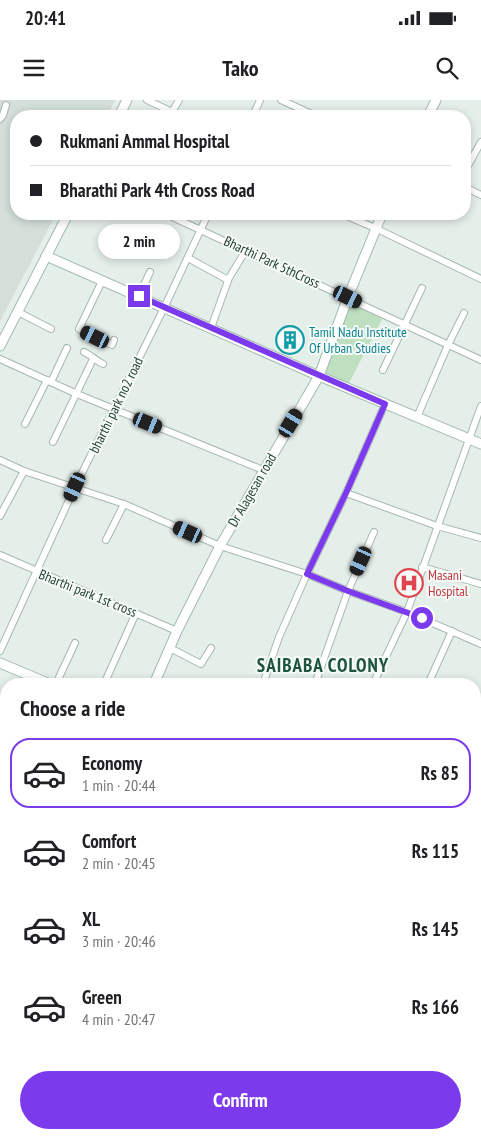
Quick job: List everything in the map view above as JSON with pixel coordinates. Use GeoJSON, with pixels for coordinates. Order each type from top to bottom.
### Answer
{"type":"FeatureCollection","features":[{"type":"Feature","properties":{"kind":"street"},"geometry":{"type":"LineString","coordinates":[[147,100],[168,110]]}},
{"type":"Feature","properties":{"kind":"street"},"geometry":{"type":"LineString","coordinates":[[281,100],[303,110]]}},
{"type":"Feature","properties":{"kind":"street"},"geometry":{"type":"LineString","coordinates":[[0,119],[3,116],[6,105]]}},
{"type":"Feature","properties":{"kind":"street"},"geometry":{"type":"LineString","coordinates":[[471,160],[481,142]]}},
{"type":"Feature","properties":{"kind":"street"},"geometry":{"type":"LineString","coordinates":[[0,346],[65,220]]}},
{"type":"Feature","properties":{"kind":"street","name":"Bharthi Park 5thCross"},"geometry":{"type":"LineString","coordinates":[[180,220],[481,360]]}},
{"type":"Feature","properties":{"kind":"street","name":"bharthi park no2 road"},"geometry":{"type":"LineString","coordinates":[[0,651],[75,487],[115,409],[205,220]]}},
{"type":"Feature","properties":{"kind":"street"},"geometry":{"type":"LineString","coordinates":[[356,220],[481,279]]}},
{"type":"Feature","properties":{"kind":"street","name":"Dr Alagesan road"},"geometry":{"type":"LineString","coordinates":[[157,678],[177,631],[220,546],[319,376],[379,220]]}},
{"type":"Feature","properties":{"kind":"street"},"geometry":{"type":"LineString","coordinates":[[211,328],[228,280],[246,250]]}},
{"type":"Feature","properties":{"kind":"street"},"geometry":{"type":"LineString","coordinates":[[46,256],[319,376],[481,444]]}},
{"type":"Feature","properties":{"kind":"street"},"geometry":{"type":"LineString","coordinates":[[188,258],[228,280]]}},
{"type":"Feature","properties":{"kind":"street"},"geometry":{"type":"LineString","coordinates":[[139,296],[150,272]]}},
{"type":"Feature","properties":{"kind":"street"},"geometry":{"type":"LineString","coordinates":[[102,281],[79,329],[112,345],[114,340]]}},
{"type":"Feature","properties":{"kind":"street"},"geometry":{"type":"LineString","coordinates":[[383,370],[422,288]]}},
{"type":"Feature","properties":{"kind":"street"},"geometry":{"type":"LineString","coordinates":[[18,312],[51,329]]}},
{"type":"Feature","properties":{"kind":"street"},"geometry":{"type":"LineString","coordinates":[[417,417],[464,313]]}},
{"type":"Feature","properties":{"kind":"street"},"geometry":{"type":"LineString","coordinates":[[25,424],[67,348]]}},
{"type":"Feature","properties":{"kind":"street"},"geometry":{"type":"LineString","coordinates":[[84,352],[103,364]]}},
{"type":"Feature","properties":{"kind":"street"},"geometry":{"type":"LineString","coordinates":[[0,359],[76,394],[263,470]]}},
{"type":"Feature","properties":{"kind":"street"},"geometry":{"type":"LineString","coordinates":[[53,442],[93,359]]}},
{"type":"Feature","properties":{"kind":"street"},"geometry":{"type":"LineString","coordinates":[[265,678],[279,637],[385,404]]}},
{"type":"Feature","properties":{"kind":"street"},"geometry":{"type":"LineString","coordinates":[[376,678],[407,612],[481,406]]}},
{"type":"Feature","properties":{"kind":"street"},"geometry":{"type":"LineString","coordinates":[[0,460],[24,471],[124,504],[220,546],[307,574],[407,612],[481,644]]}},
{"type":"Feature","properties":{"kind":"street"},"geometry":{"type":"LineString","coordinates":[[0,516],[24,471]]}},
{"type":"Feature","properties":{"kind":"street"},"geometry":{"type":"LineString","coordinates":[[346,493],[437,526],[481,538]]}},
{"type":"Feature","properties":{"kind":"street"},"geometry":{"type":"LineString","coordinates":[[106,540],[124,504]]}},
{"type":"Feature","properties":{"kind":"street"},"geometry":{"type":"LineString","coordinates":[[317,678],[348,591],[374,532]]}},
{"type":"Feature","properties":{"kind":"street","name":"Bharthi park 1st cross"},"geometry":{"type":"LineString","coordinates":[[0,555],[177,631]]}},
{"type":"Feature","properties":{"kind":"street"},"geometry":{"type":"LineString","coordinates":[[422,567],[481,584]]}},
{"type":"Feature","properties":{"kind":"street"},"geometry":{"type":"LineString","coordinates":[[107,678],[136,613]]}},
{"type":"Feature","properties":{"kind":"street"},"geometry":{"type":"LineString","coordinates":[[431,678],[452,631]]}},
{"type":"Feature","properties":{"kind":"street"},"geometry":{"type":"LineString","coordinates":[[59,678],[75,643]]}},
{"type":"Feature","properties":{"kind":"street"},"geometry":{"type":"LineString","coordinates":[[170,648],[201,664],[212,648]]}},
{"type":"Feature","properties":{"kind":"street"},"geometry":{"type":"LineString","coordinates":[[0,663],[36,678]]}},
{"type":"Feature","properties":{"kind":"shaded area"},"geometry":{"type":"Polygon","coordinates":[[[0,100],[115,100],[110,110],[10,110],[10,220],[53,220],[0,321],[0,100]]]}},
{"type":"Feature","properties":{"kind":"green space"},"geometry":{"type":"Polygon","coordinates":[[[349,301],[382,319],[349,383],[322,375],[349,301]]]}},
{"type":"Feature","properties":{"kind":"place","name":"Tamil Nadu Institute Of Urban Studies"},"geometry":{"type":"Point","coordinates":[290,340]}},
{"type":"Feature","properties":{"kind":"place","name":"Masani Hospital"},"geometry":{"type":"Point","coordinates":[409,583]}},
{"type":"Feature","properties":{"kind":"district","name":"SAIBABA COLONY"},"geometry":{"type":"Point","coordinates":[323,665]}},
{"type":"Feature","properties":{"kind":"route"},"geometry":{"type":"LineString","coordinates":[[139,296],[385,404],[346,493],[307,574],[422,618]]}}]}
